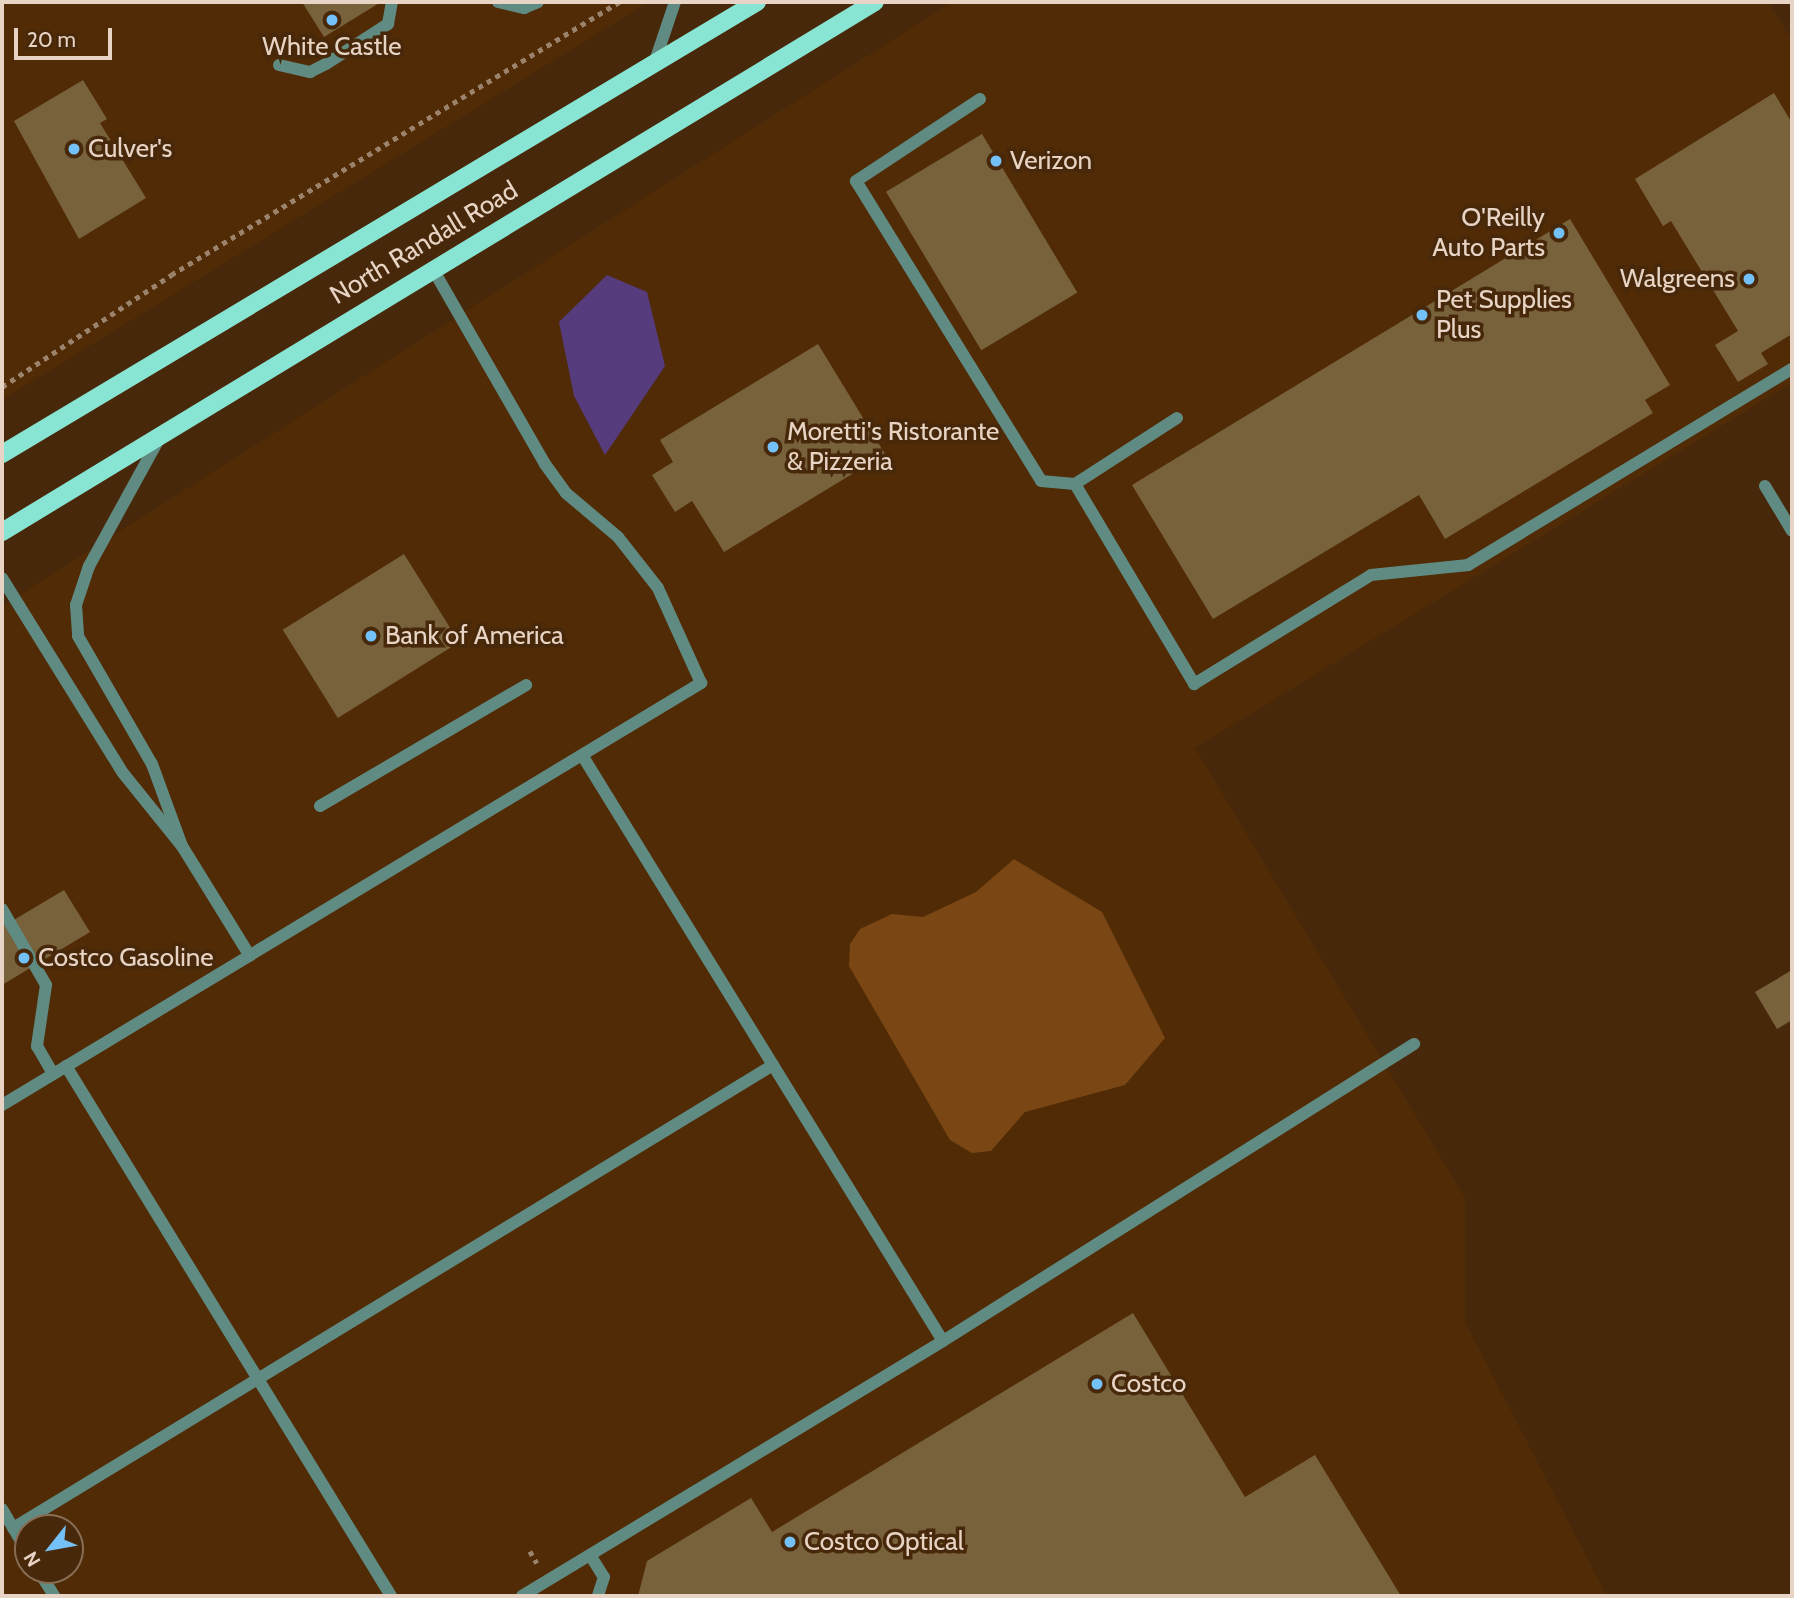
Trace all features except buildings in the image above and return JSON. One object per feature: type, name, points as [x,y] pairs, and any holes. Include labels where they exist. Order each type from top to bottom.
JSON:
[{"type":"main road","name":"North Randall Road","points":[[2,454],[757,2]]},
{"type":"main road","name":"North Randall Road","points":[[2,532],[164,430],[875,2]]},
{"type":"lane","points":[[279,65],[310,72],[326,64],[388,23],[392,2]]},
{"type":"lane","points":[[498,2],[524,8],[538,2]]},
{"type":"lane","points":[[654,65],[676,2]]},
{"type":"lane","points":[[980,99],[856,181],[1041,481],[1075,484],[1177,418]]},
{"type":"lane","points":[[2,1105],[701,683],[647,570],[566,494],[545,464],[433,269]]},
{"type":"lane","points":[[1075,484],[1194,684],[1371,575],[1468,565],[1792,369]]},
{"type":"lane","points":[[164,430],[89,566],[76,605],[78,636],[152,764],[182,846]]},
{"type":"lane","points":[[1765,485],[1792,531]]},
{"type":"lane","points":[[2,578],[123,773],[182,846],[250,956]]},
{"type":"lane","points":[[320,806],[526,685]]},
{"type":"lane","points":[[582,755],[943,1341]]},
{"type":"lane","points":[[2,909],[46,985],[37,1046],[54,1074]]},
{"type":"lane","points":[[522,1596],[943,1341],[1415,1044]]},
{"type":"lane","points":[[2,1509],[13,1528],[773,1065]]},
{"type":"lane","points":[[66,1066],[391,1596]]},
{"type":"lane","points":[[590,1555],[604,1577],[598,1596]]},
{"type":"path","points":[[2,387],[171,275],[620,2]]},
{"type":"path","points":[[530,1551],[538,1564]]},
{"type":"shaded area","points":[[2,2],[649,2],[2,400]]},
{"type":"shaded area","points":[[952,2],[1768,2],[1792,40],[1792,383],[1195,748],[1465,1198],[1465,1322],[1607,1596],[2,1596],[2,606]]},
{"type":"shaded area","points":[[607,275],[647,292],[665,366],[605,455],[574,396],[559,322]]},
{"type":"shaded area","points":[[1014,859],[1102,912],[1165,1038],[1125,1085],[1025,1112],[991,1151],[972,1153],[950,1140],[849,966],[850,944],[860,929],[892,914],[923,917],[976,892]]},
{"type":"place","name":"White Castle","points":[[332,20]]},
{"type":"place","name":"Culver's","points":[[74,149]]},
{"type":"place","name":"Verizon","points":[[996,161]]},
{"type":"place","name":"O'Reilly Auto Parts","points":[[1559,233]]},
{"type":"place","name":"Walgreens","points":[[1749,279]]},
{"type":"place","name":"Pet Supplies Plus","points":[[1422,315]]},
{"type":"place","name":"Moretti's Ristorante & Pizzeria","points":[[773,447]]},
{"type":"place","name":"Bank of America","points":[[371,636]]},
{"type":"place","name":"Costco Gasoline","points":[[24,958]]},
{"type":"place","name":"Costco","points":[[1097,1384]]},
{"type":"place","name":"Costco Optical","points":[[790,1542]]}]
